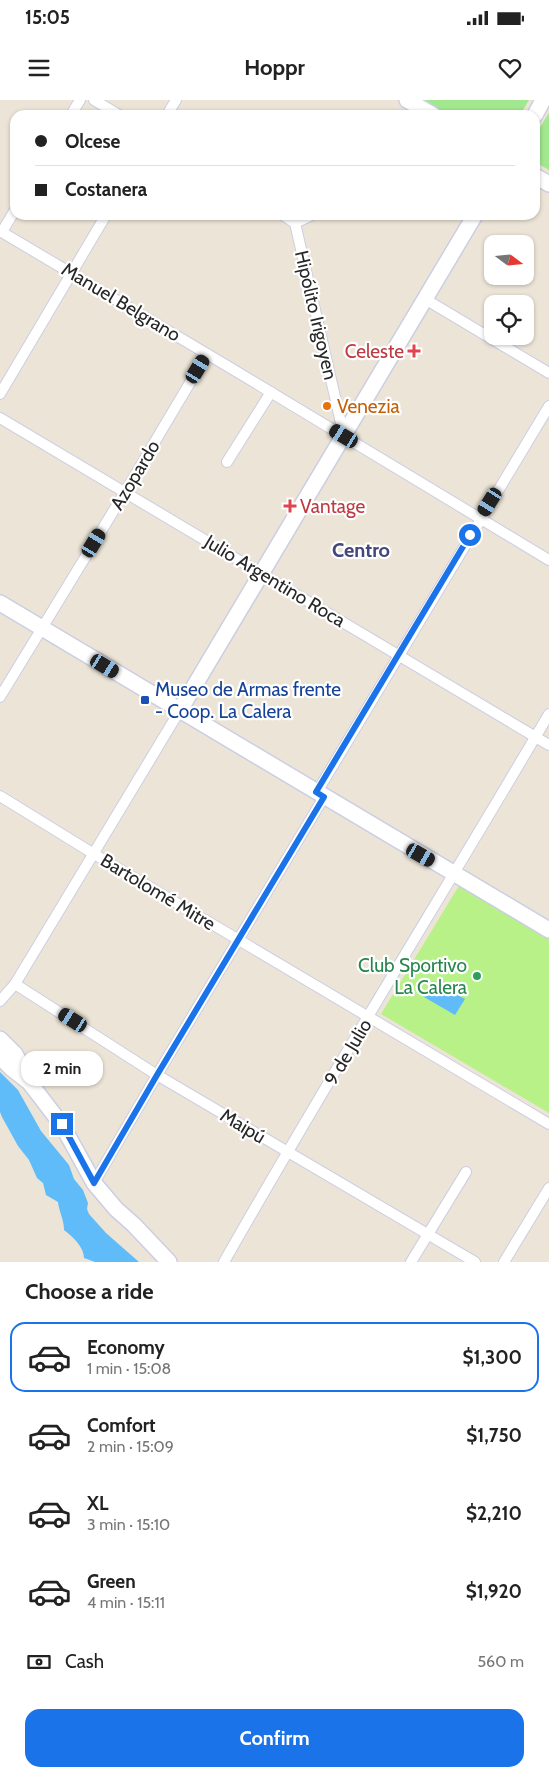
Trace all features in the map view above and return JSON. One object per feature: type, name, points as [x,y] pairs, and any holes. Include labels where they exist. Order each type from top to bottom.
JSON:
[{"type":"street","points":[[94,100],[111,110]]},
{"type":"street","points":[[407,100],[424,110]]},
{"type":"street","points":[[1,232],[10,218]]},
{"type":"street","points":[[0,394],[103,220]]},
{"type":"street","points":[[292,220],[296,222],[301,220]]},
{"type":"street","points":[[0,1001],[15,984],[94,854],[472,220]]},
{"type":"street","name":"Hipólito Irigoyen","points":[[296,222],[344,436]]},
{"type":"street","name":"Manuel Belgrano","points":[[1,232],[548,558]]},
{"type":"street","points":[[425,300],[549,373]]},
{"type":"street","name":"Azopardo","points":[[0,697],[207,354]]},
{"type":"street","points":[[227,462],[271,392]]},
{"type":"street","points":[[94,1183],[238,939],[399,655],[549,406]]},
{"type":"street","name":"Julio Argentino Roca","points":[[0,418],[549,745]]},
{"type":"street","points":[[0,603],[549,930]]},
{"type":"street","name":"9 de Julio","points":[[224,1262],[287,1151],[549,714]]},
{"type":"street","name":"Bartolomé Mitre","points":[[0,796],[368,1018],[549,1124]]},
{"type":"street","name":"Maipú","points":[[15,984],[157,1075],[475,1262]]},
{"type":"street","points":[[2,1042],[3,1057],[6,1064],[29,1082],[62,1124],[94,1183],[116,1209],[169,1262]]},
{"type":"street","points":[[411,1262],[466,1172]]},
{"type":"street","points":[[504,1262],[549,1188]]},
{"type":"green space","points":[[420,100],[529,100],[523,110],[437,110]]},
{"type":"green space","points":[[549,113],[549,170],[540,165],[540,127]]},
{"type":"green space","name":"Club Sportivo La Calera","points":[[460,884],[549,937],[549,1113],[381,1014]]},
{"type":"water","points":[[433,981],[465,999],[455,1015],[424,997]]},
{"type":"water","points":[[0,1072],[18,1090],[41,1131],[69,1165],[74,1179],[83,1190],[88,1203],[87,1209],[89,1214],[106,1233],[139,1262],[95,1262],[84,1258],[80,1246],[64,1230],[58,1202],[46,1195],[43,1183],[37,1178],[29,1160],[18,1146],[2,1117],[0,1112]]},
{"type":"place","name":"Celeste","points":[[414,351]]},
{"type":"place","name":"Venezia","points":[[327,406]]},
{"type":"place","name":"Vantage","points":[[290,506]]},
{"type":"place","name":"Museo de Armas frente - Coop. La Calera","points":[[145,700]]},
{"type":"place","name":"Club Sportivo La Calera","points":[[477,976]]},
{"type":"district","name":"Centro","points":[[361,550]]},
{"type":"route","points":[[62,1124],[94,1183],[324,797],[316,792],[470,535]]}]
